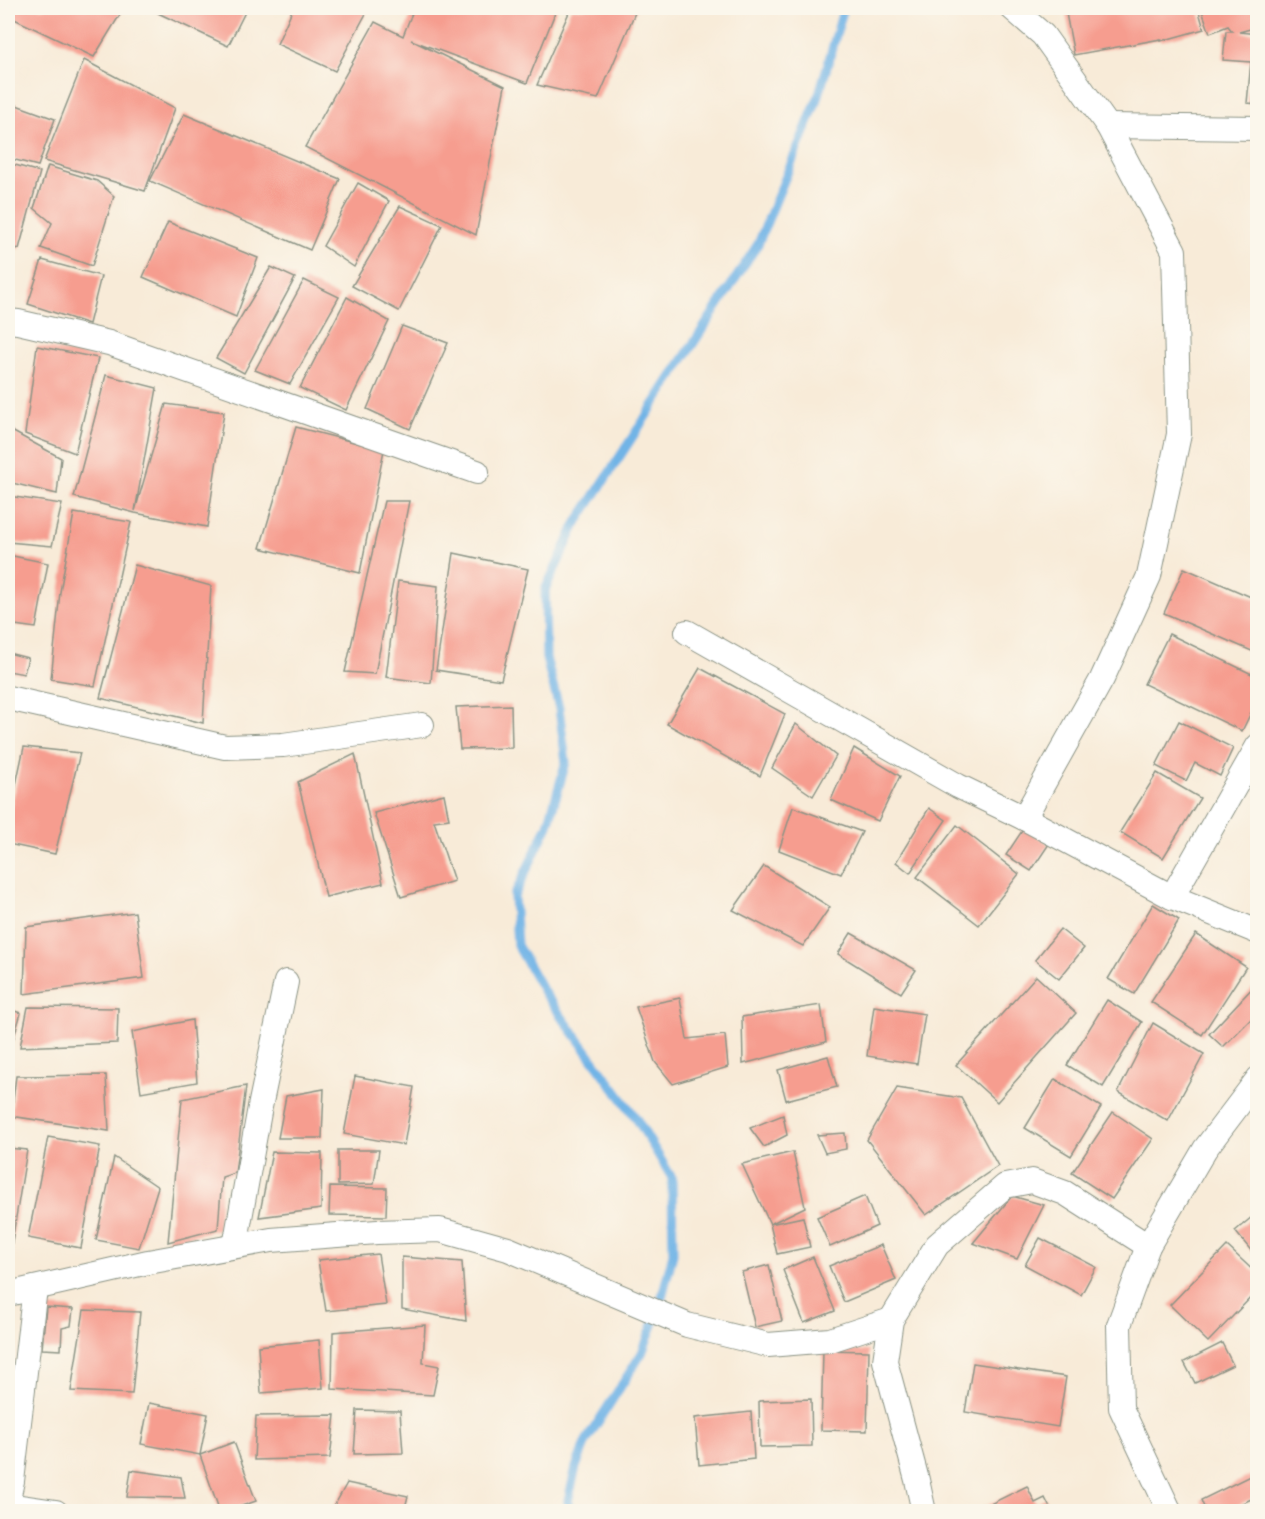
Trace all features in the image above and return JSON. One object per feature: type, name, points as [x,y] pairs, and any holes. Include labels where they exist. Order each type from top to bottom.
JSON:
[{"type":"street","points":[[1012,8],[1042,35],[1108,126],[1173,251],[1179,434],[1149,576],[1102,680],[1024,818]]},
{"type":"street","points":[[1108,126],[1257,128]]},
{"type":"street","points":[[8,321],[108,343],[477,472]]},
{"type":"street","points":[[687,632],[958,786],[1024,818],[1172,897],[1257,932]]},
{"type":"street","points":[[8,698],[225,747],[283,745],[422,725]]},
{"type":"street","points":[[1172,897],[1257,746]]},
{"type":"street","points":[[235,1246],[260,1107],[286,982]]},
{"type":"street","points":[[1170,1512],[1121,1408],[1119,1325],[1148,1246],[1205,1149],[1257,1080]]},
{"type":"street","points":[[924,1512],[885,1361],[891,1320],[937,1245],[1005,1186],[1032,1181],[1065,1193],[1148,1246]]},
{"type":"street","points":[[8,1294],[148,1262],[271,1240],[440,1230],[508,1249],[687,1325],[768,1345],[830,1340],[891,1320]]},
{"type":"street","points":[[8,1499],[35,1288]]},
{"type":"street","points":[[8,1505],[56,1512]]},
{"type":"building","points":[[8,8],[124,8],[94,57],[8,16]]},
{"type":"building","points":[[160,8],[247,8],[228,46],[158,13]]},
{"type":"building","points":[[293,8],[369,8],[335,71],[277,44]]},
{"type":"building","points":[[414,8],[557,8],[527,83],[411,40],[505,86],[476,235],[305,147],[375,22],[403,36]]},
{"type":"building","points":[[571,8],[637,8],[598,99],[537,85]]},
{"type":"building","points":[[1065,8],[1198,8],[1204,29],[1161,41],[1161,39],[1074,55]]},
{"type":"building","points":[[1201,8],[1258,8],[1258,27],[1239,32],[1258,34],[1258,104],[1247,103],[1251,62],[1223,60],[1226,31],[1232,31],[1228,26],[1210,33]]},
{"type":"building","points":[[84,60],[175,108],[145,191],[44,161]]},
{"type":"building","points":[[8,102],[55,119],[38,166],[8,158]]},
{"type":"building","points":[[184,114],[340,179],[310,250],[150,181]]},
{"type":"building","points":[[8,163],[40,172],[19,249],[8,246]]},
{"type":"building","points":[[48,166],[97,181],[114,196],[92,266],[41,248],[52,223],[34,208]]},
{"type":"building","points":[[358,183],[389,201],[354,267],[323,246]]},
{"type":"building","points":[[400,206],[442,225],[399,311],[352,286]]},
{"type":"building","points":[[168,222],[258,258],[236,317],[143,277]]},
{"type":"building","points":[[42,260],[101,276],[89,324],[28,304]]},
{"type":"building","points":[[271,267],[295,278],[244,373],[216,358]]},
{"type":"building","points":[[304,280],[339,297],[290,384],[255,370]]},
{"type":"building","points":[[347,297],[389,321],[346,410],[300,388]]},
{"type":"building","points":[[402,326],[448,343],[410,429],[367,409]]},
{"type":"building","points":[[37,346],[98,358],[75,453],[25,434]]},
{"type":"building","points":[[106,375],[157,388],[135,511],[166,404],[224,412],[207,527],[135,513],[74,497]]},
{"type":"building","points":[[296,427],[384,450],[360,573],[260,548]]},
{"type":"building","points":[[8,429],[61,458],[57,494],[8,482]]},
{"type":"building","points":[[8,496],[62,504],[52,546],[8,542]]},
{"type":"building","points":[[384,501],[409,501],[375,674],[345,672]]},
{"type":"building","points":[[74,513],[131,522],[95,686],[51,679],[60,592]]},
{"type":"building","points":[[454,553],[528,569],[501,680],[436,670]]},
{"type":"building","points":[[8,555],[48,563],[36,628],[8,624]]},
{"type":"building","points":[[135,565],[211,586],[203,723],[100,698]]},
{"type":"building","points":[[1184,568],[1258,600],[1258,643],[1254,652],[1164,613]]},
{"type":"building","points":[[398,581],[438,586],[431,683],[386,677]]},
{"type":"building","points":[[1169,634],[1258,677],[1258,698],[1242,731],[1144,684]]},
{"type":"building","points":[[8,653],[28,658],[24,674],[8,671]]},
{"type":"building","points":[[700,668],[785,714],[760,776],[667,724]]},
{"type":"building","points":[[511,705],[512,748],[460,749],[456,707]]},
{"type":"building","points":[[1179,721],[1233,748],[1220,776],[1195,763],[1186,781],[1156,766]]},
{"type":"building","points":[[796,724],[836,756],[813,796],[772,768]]},
{"type":"building","points":[[24,747],[80,753],[55,854],[8,844],[8,822]]},
{"type":"building","points":[[854,748],[900,776],[878,821],[831,800]]},
{"type":"building","points":[[355,754],[383,883],[326,897],[298,782]]},
{"type":"building","points":[[1157,773],[1200,798],[1163,858],[1120,832]]},
{"type":"building","points":[[444,794],[449,819],[434,821],[454,881],[401,897],[374,813]]},
{"type":"building","points":[[793,807],[862,832],[841,874],[779,850]]},
{"type":"building","points":[[929,808],[946,820],[910,873],[896,862]]},
{"type":"building","points":[[957,825],[1019,874],[979,925],[917,877]]},
{"type":"building","points":[[1024,828],[1049,844],[1031,871],[1006,855]]},
{"type":"building","points":[[764,866],[830,907],[803,946],[733,910]]},
{"type":"building","points":[[1153,904],[1179,920],[1134,994],[1108,979]]},
{"type":"building","points":[[135,912],[144,978],[24,994],[26,927]]},
{"type":"building","points":[[1060,929],[1084,948],[1059,979],[1035,960]]},
{"type":"building","points":[[851,933],[916,970],[901,993],[838,954]]},
{"type":"building","points":[[1196,934],[1246,967],[1202,1035],[1151,1002]]},
{"type":"building","points":[[1036,976],[1076,1013],[997,1102],[956,1065]]},
{"type":"building","points":[[1258,982],[1258,1012],[1223,1047],[1209,1034]]},
{"type":"building","points":[[680,998],[687,1039],[725,1035],[728,1067],[673,1084],[655,1062],[636,1007]]},
{"type":"building","points":[[1107,1000],[1142,1022],[1103,1087],[1067,1065]]},
{"type":"building","points":[[821,1005],[826,1042],[743,1064],[742,1017]]},
{"type":"building","points":[[874,1006],[925,1014],[917,1064],[867,1056]]},
{"type":"building","points":[[28,1007],[118,1008],[117,1043],[20,1047]]},
{"type":"building","points":[[8,1009],[21,1013],[9,1054],[8,1053]]},
{"type":"building","points":[[192,1020],[197,1082],[141,1092],[132,1032]]},
{"type":"building","points":[[1153,1023],[1204,1054],[1168,1121],[1118,1092]]},
{"type":"building","points":[[828,1056],[837,1087],[786,1100],[778,1070]]},
{"type":"building","points":[[106,1075],[109,1131],[11,1116],[16,1076]]},
{"type":"building","points":[[355,1076],[414,1087],[404,1145],[344,1134]]},
{"type":"building","points":[[1055,1079],[1101,1107],[1071,1156],[1025,1128]]},
{"type":"building","points":[[246,1086],[235,1173],[222,1177],[218,1229],[168,1242],[182,1099]]},
{"type":"building","points":[[897,1088],[961,1098],[998,1166],[926,1215],[867,1140]]},
{"type":"building","points":[[324,1089],[322,1138],[278,1138],[286,1096]]},
{"type":"building","points":[[1113,1112],[1153,1139],[1112,1199],[1072,1173]]},
{"type":"building","points":[[783,1115],[787,1135],[764,1147],[750,1128]]},
{"type":"building","points":[[845,1133],[846,1149],[825,1153],[817,1135]]},
{"type":"building","points":[[48,1137],[100,1146],[81,1248],[28,1238]]},
{"type":"building","points":[[8,1148],[27,1150],[9,1260],[8,1260]]},
{"type":"building","points":[[338,1150],[379,1150],[374,1184],[338,1185]]},
{"type":"building","points":[[272,1152],[322,1153],[321,1209],[259,1217]]},
{"type":"building","points":[[793,1152],[805,1207],[770,1224],[742,1164]]},
{"type":"building","points":[[114,1157],[158,1187],[139,1248],[96,1240]]},
{"type":"building","points":[[330,1187],[387,1188],[386,1216],[329,1215]]},
{"type":"building","points":[[865,1196],[877,1226],[830,1247],[817,1217]]},
{"type":"building","points":[[1012,1196],[1044,1205],[1017,1259],[973,1243]]},
{"type":"building","points":[[1258,1212],[1258,1259],[1235,1231]]},
{"type":"building","points":[[803,1217],[810,1247],[777,1254],[770,1224]]},
{"type":"building","points":[[1040,1238],[1096,1267],[1081,1295],[1025,1265]]},
{"type":"building","points":[[881,1245],[896,1280],[844,1302],[829,1266]]},
{"type":"building","points":[[1227,1246],[1258,1275],[1258,1290],[1208,1342],[1170,1305]]},
{"type":"building","points":[[378,1254],[386,1305],[326,1311],[318,1260]]},
{"type":"building","points":[[402,1257],[462,1262],[466,1321],[402,1309]]},
{"type":"building","points":[[813,1257],[835,1311],[804,1323],[783,1270]]},
{"type":"building","points":[[769,1265],[782,1321],[755,1327],[742,1272]]},
{"type":"building","points":[[46,1307],[73,1309],[71,1326],[62,1328],[61,1350],[42,1349]]},
{"type":"building","points":[[84,1310],[140,1312],[132,1394],[71,1391]]},
{"type":"building","points":[[425,1325],[423,1363],[439,1366],[433,1395],[332,1389],[333,1332]]},
{"type":"building","points":[[319,1340],[323,1388],[261,1393],[258,1346]]},
{"type":"building","points":[[1222,1343],[1233,1365],[1195,1383],[1184,1362]]},
{"type":"building","points":[[823,1350],[869,1351],[867,1431],[821,1430]]},
{"type":"building","points":[[973,1363],[1066,1377],[1058,1427],[965,1412]]},
{"type":"building","points":[[811,1399],[812,1446],[760,1447],[759,1401]]},
{"type":"building","points":[[149,1403],[208,1414],[200,1455],[141,1444]]},
{"type":"building","points":[[357,1410],[400,1411],[403,1453],[354,1454]]},
{"type":"building","points":[[751,1412],[754,1459],[699,1465],[695,1418]]},
{"type":"building","points":[[335,1415],[330,1458],[254,1460],[256,1416]]},
{"type":"building","points":[[234,1442],[256,1501],[220,1512],[200,1455]]},
{"type":"building","points":[[131,1470],[181,1477],[185,1498],[127,1497]]},
{"type":"building","points":[[1258,1472],[1258,1496],[1234,1507],[1236,1512],[1206,1512],[1201,1500]]},
{"type":"building","points":[[347,1483],[408,1496],[404,1512],[331,1512]]},
{"type":"building","points":[[1027,1486],[1035,1503],[1045,1498],[1052,1512],[974,1512]]},
{"type":"waterway","points":[[569,1512],[568,1501],[576,1467],[586,1441],[642,1353],[658,1312],[673,1254],[672,1178],[636,1118],[545,994],[517,945],[514,896],[548,825],[566,762],[559,708],[546,658],[545,590],[576,524],[758,244],[818,98],[842,14],[841,8]]}]
